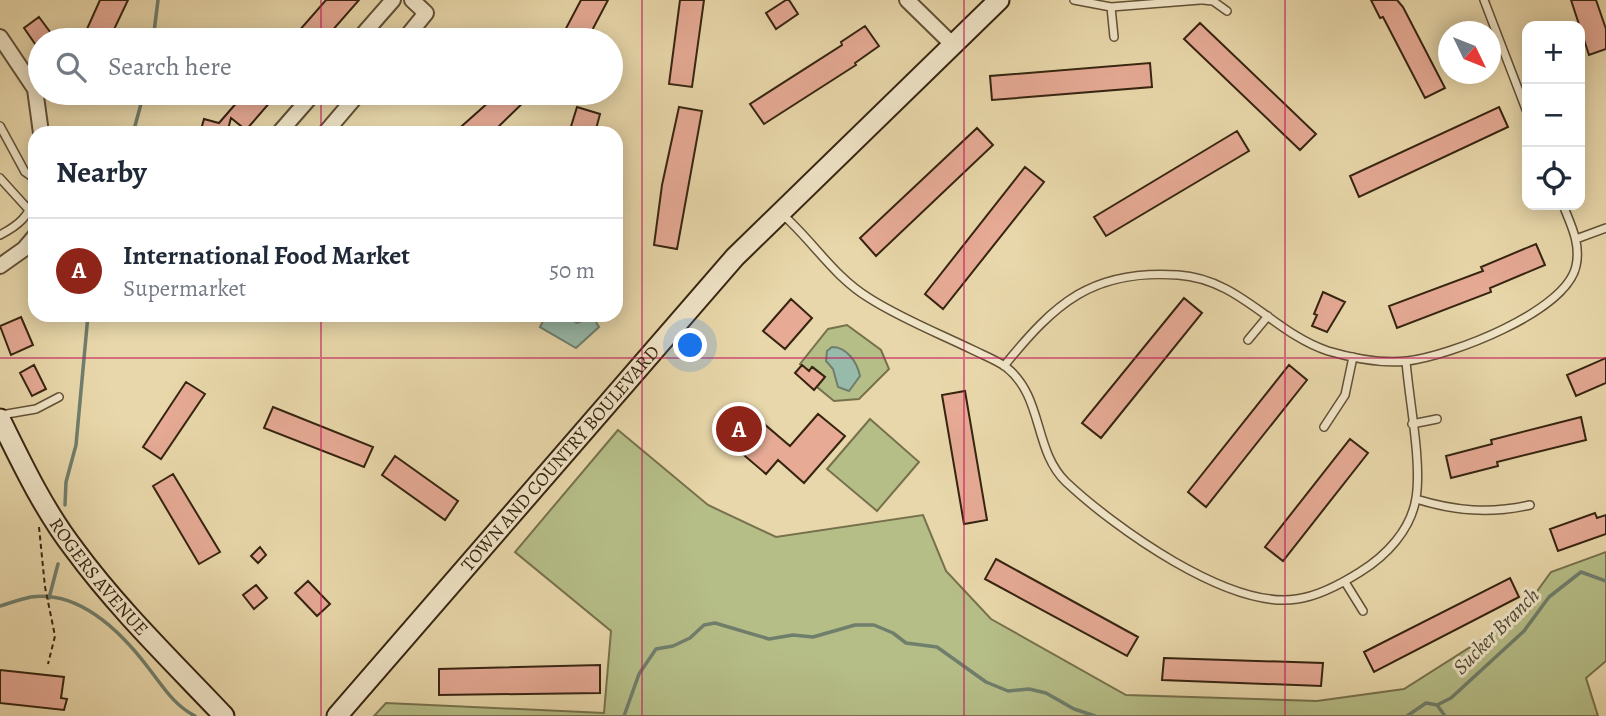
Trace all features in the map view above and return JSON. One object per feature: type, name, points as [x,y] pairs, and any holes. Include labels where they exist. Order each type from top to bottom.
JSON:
[{"type":"street","points":[[368,28],[393,0]]},
{"type":"street","points":[[412,0],[426,13],[414,28]]},
{"type":"street","points":[[907,0],[953,45]]},
{"type":"street","name":"TOWN AND COUNTRY BOULEVARD","points":[[337,716],[682,315],[778,211],[999,0]]},
{"type":"street","points":[[0,37],[28,79]]},
{"type":"street","points":[[37,105],[40,126]]},
{"type":"street","points":[[285,126],[304,105]]},
{"type":"street","points":[[331,126],[349,105]]},
{"type":"street","points":[[1,262],[28,244]]},
{"type":"street","name":"ROGERS AVENUE","points":[[0,417],[36,489],[74,550],[105,589],[224,716]]},
{"type":"lane","points":[[1074,0],[1111,7],[1201,0],[1213,1],[1227,11]]},
{"type":"lane","points":[[1484,0],[1522,100]]},
{"type":"lane","points":[[1111,7],[1114,37]]},
{"type":"lane","points":[[0,126],[28,174]]},
{"type":"lane","points":[[0,178],[28,209]]},
{"type":"lane","points":[[1004,366],[1042,321],[1070,297],[1121,279],[1178,275],[1204,279],[1228,288],[1303,339],[1353,357],[1406,361],[1460,347],[1555,300],[1576,268],[1576,239],[1565,210]]},
{"type":"lane","points":[[0,235],[17,227],[28,211]]},
{"type":"lane","points":[[778,211],[804,234],[829,267],[853,288],[890,311],[1004,366],[1020,381],[1030,396],[1053,466],[1064,480],[1151,546],[1188,569],[1252,597],[1297,599],[1345,582],[1389,551],[1401,534],[1416,499],[1406,361]]},
{"type":"lane","points":[[1576,239],[1606,228]]},
{"type":"lane","points":[[1248,340],[1268,316]]},
{"type":"lane","points":[[1324,427],[1345,395],[1353,357]]},
{"type":"lane","points":[[0,417],[36,409],[59,397]]},
{"type":"lane","points":[[1412,424],[1437,419]]},
{"type":"lane","points":[[1416,499],[1443,508],[1467,511],[1492,512],[1530,505]]},
{"type":"lane","points":[[1345,582],[1363,611]]},
{"type":"path","points":[[39,526],[45,587],[55,636],[48,664]]},
{"type":"green space","points":[[847,325],[881,350],[889,369],[859,399],[834,401],[817,387],[825,377],[813,367],[809,371],[800,364],[828,329]]},
{"type":"green space","points":[[870,419],[919,462],[877,511],[827,469]]},
{"type":"green space","points":[[618,430],[708,505],[776,537],[923,515],[946,571],[991,619],[1126,695],[1317,701],[1404,689],[1519,616],[1551,572],[1606,552],[1606,661],[1586,678],[1598,716],[374,716],[386,703],[604,713],[611,631],[515,552]]},
{"type":"shaded area","points":[[542,322],[596,322],[599,327],[576,348],[540,327]]},
{"type":"shaded area","points":[[832,347],[847,352],[859,371],[860,376],[849,391],[838,387],[833,369],[826,361],[827,351]]},
{"type":"building","points":[[100,0],[128,0],[115,28],[87,28]]},
{"type":"building","points":[[326,0],[359,0],[334,28],[302,28]]},
{"type":"building","points":[[581,0],[608,0],[593,28],[566,28]]},
{"type":"building","points":[[680,0],[704,0],[692,87],[669,84]]},
{"type":"building","points":[[789,0],[798,14],[776,29],[766,13]]},
{"type":"building","points":[[1371,0],[1397,0],[1438,74],[1438,84],[1443,84],[1445,88],[1425,98],[1383,17],[1380,18]]},
{"type":"building","points":[[1571,0],[1596,0],[1606,29],[1606,49],[1589,55],[1585,43],[1585,21],[1578,21]]},
{"type":"building","points":[[39,17],[47,28],[28,28],[28,34],[24,28]]},
{"type":"building","points":[[1200,23],[1316,134],[1300,150],[1184,39]]},
{"type":"building","points":[[865,26],[879,46],[855,63],[856,65],[764,124],[750,104],[842,45],[841,42]]},
{"type":"building","points":[[1150,63],[1152,87],[992,100],[990,76]]},
{"type":"building","points":[[235,105],[268,105],[249,126],[241,126],[231,118],[229,126],[202,126],[204,119],[219,123]]},
{"type":"building","points":[[486,105],[521,105],[499,126],[462,126]]},
{"type":"building","points":[[577,107],[600,114],[597,126],[571,126]]},
{"type":"building","points":[[679,107],[702,111],[677,249],[654,245],[662,185]]},
{"type":"building","points":[[1499,107],[1508,127],[1359,197],[1350,176]]},
{"type":"building","points":[[977,128],[993,145],[876,256],[860,238]]},
{"type":"building","points":[[1237,131],[1249,151],[1106,236],[1094,217]]},
{"type":"building","points":[[1025,167],[1044,182],[943,309],[925,294]]},
{"type":"building","points":[[1536,244],[1545,265],[1490,288],[1491,292],[1397,328],[1389,306],[1483,271],[1481,267]]},
{"type":"building","points":[[1323,292],[1345,302],[1327,332],[1312,326]]},
{"type":"building","points":[[1184,298],[1202,313],[1101,438],[1082,423]]},
{"type":"building","points":[[791,299],[812,318],[785,349],[763,331]]},
{"type":"building","points":[[21,317],[33,345],[11,355],[0,326]]},
{"type":"building","points":[[1606,358],[1606,383],[1576,396],[1567,375]]},
{"type":"building","points":[[34,365],[46,389],[32,396],[20,373]]},
{"type":"building","points":[[802,365],[809,371],[812,367],[825,377],[814,390],[795,373]]},
{"type":"building","points":[[1289,365],[1307,380],[1206,507],[1188,492]]},
{"type":"building","points":[[186,382],[205,394],[161,459],[143,447]]},
{"type":"building","points":[[965,391],[987,520],[964,524],[942,395]]},
{"type":"building","points":[[273,407],[373,447],[364,467],[264,428]]},
{"type":"building","points":[[749,411],[790,446],[818,414],[845,436],[804,483],[778,460],[766,474],[725,439]]},
{"type":"building","points":[[1581,417],[1586,440],[1497,462],[1498,466],[1451,478],[1446,456],[1492,444],[1491,440]]},
{"type":"building","points":[[1350,439],[1368,453],[1283,561],[1265,547]]},
{"type":"building","points":[[395,456],[458,501],[445,520],[382,475]]},
{"type":"building","points":[[173,474],[220,552],[199,564],[153,486]]},
{"type":"building","points":[[1595,513],[1597,518],[1606,515],[1606,534],[1558,551],[1550,529]]},
{"type":"building","points":[[260,547],[266,555],[258,563],[251,556]]},
{"type":"building","points":[[996,559],[1138,637],[1127,656],[985,579]]},
{"type":"building","points":[[1510,578],[1519,597],[1374,672],[1364,652]]},
{"type":"building","points":[[308,581],[330,604],[317,616],[295,593]]},
{"type":"building","points":[[256,585],[267,598],[254,609],[243,595]]},
{"type":"building","points":[[1164,658],[1323,663],[1321,686],[1162,680]]},
{"type":"building","points":[[600,665],[600,693],[439,695],[439,669]]},
{"type":"building","points":[[0,670],[64,677],[61,698],[67,699],[64,710],[0,703]]},
{"type":"waterway","points":[[154,28],[158,0]]},
{"type":"waterway","points":[[135,126],[141,105]]},
{"type":"waterway","points":[[65,505],[66,482],[76,445],[87,322]]},
{"type":"waterway","points":[[49,598],[58,564]]},
{"type":"waterway","name":"Sucker Branch","points":[[1407,716],[1426,703],[1437,705],[1451,698],[1524,631],[1549,597],[1581,572],[1606,581]]},
{"type":"waterway","name":"Sucker Branch","points":[[0,606],[31,597],[49,597],[67,600],[84,608],[114,629],[175,701],[195,716]]},
{"type":"waterway","name":"Sucker Branch","points":[[624,716],[639,674],[656,649],[673,646],[690,638],[704,625],[715,623],[769,639],[793,635],[813,637],[855,625],[874,625],[893,633],[906,643],[937,647],[986,682],[1008,691],[1029,689],[1046,693],[1074,709],[1095,716]]},
{"type":"waterway","points":[[1437,705],[1445,716]]},
{"type":"place","name":"International Food Market","points":[[739,429]]}]
